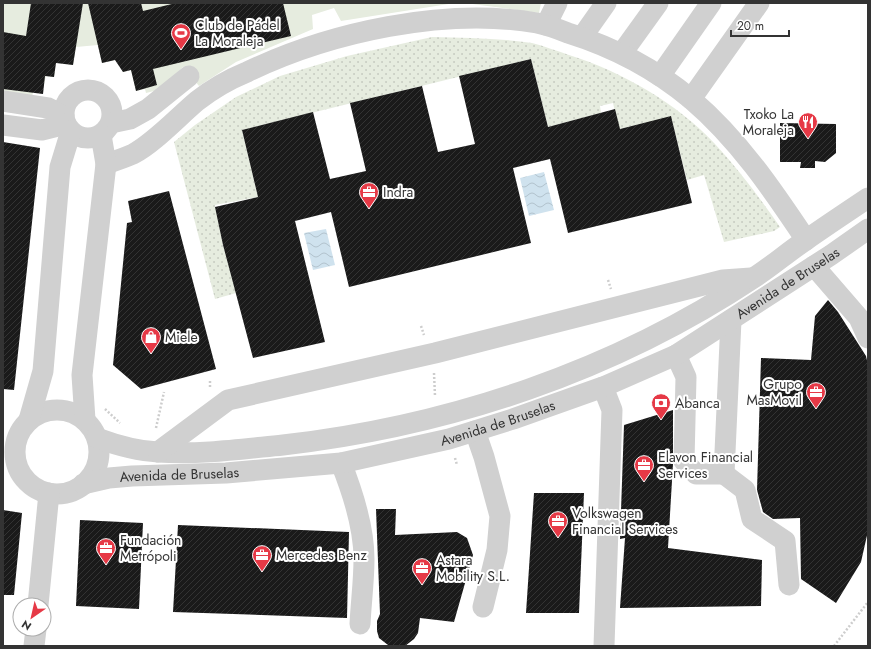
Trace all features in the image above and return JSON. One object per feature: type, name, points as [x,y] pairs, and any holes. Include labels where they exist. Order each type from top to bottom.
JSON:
[{"type":"street","points":[[542,24],[557,3]]},
{"type":"street","points":[[582,37],[606,3]]},
{"type":"street","points":[[622,53],[658,3]]},
{"type":"street","points":[[660,76],[711,3]]},
{"type":"street","points":[[691,99],[759,3]]},
{"type":"street","points":[[106,164],[134,153],[206,95],[246,72],[301,49],[388,26],[444,19],[489,19],[542,24],[582,37],[622,53],[660,76],[691,99],[744,151],[806,240]]},
{"type":"street","points":[[3,101],[48,108],[85,138],[130,119],[148,109],[189,76]]},
{"type":"street","points":[[28,482],[20,472],[15,459],[15,445],[17,429],[43,371],[60,167],[67,124],[68,101],[80,92],[96,91],[108,101],[113,116],[106,129],[106,164],[82,375],[85,420]]},
{"type":"street","points":[[3,125],[42,130],[67,124]]},
{"type":"street","name":"Avenida de Bruselas","points":[[97,438],[114,444],[158,452],[224,451],[337,438],[442,416],[485,404],[536,388],[591,366],[661,332],[755,277],[868,198]]},
{"type":"street","name":"Avenida de Bruselas","points":[[84,484],[109,478],[132,476],[226,473],[341,463],[449,439],[475,431],[603,387],[676,356],[868,229]]},
{"type":"street","points":[[814,266],[859,318],[868,338]]},
{"type":"street","points":[[158,452],[228,400],[435,353],[723,280],[755,277]]},
{"type":"street","points":[[724,474],[731,320]]},
{"type":"street","points":[[676,356],[686,377],[684,461],[696,474],[724,474],[745,490],[752,519],[785,541],[789,585]]},
{"type":"street","points":[[603,387],[612,410],[604,646]]},
{"type":"street","points":[[3,472],[28,482],[38,489],[49,493],[67,492],[84,484],[94,471],[99,455],[97,438],[85,420],[72,412],[57,409],[42,412],[17,429]]},
{"type":"street","points":[[475,431],[484,457],[500,516],[497,550],[483,608]]},
{"type":"street","points":[[341,463],[351,487],[361,528],[364,558],[360,624]]},
{"type":"street","points":[[39,597],[49,493]]},
{"type":"path","points":[[210,381],[210,393]]},
{"type":"path","points":[[162,430],[155,432],[164,392]]},
{"type":"path","points":[[104,407],[112,417],[124,426]]},
{"type":"path","points":[[834,646],[868,602]]},
{"type":"shaded area","name":"Club de Pádel La Moraleja","points":[[3,3],[455,3],[341,21],[334,8],[312,15],[313,29],[236,62],[199,86],[183,67],[158,90],[146,93],[145,89],[136,91],[131,70],[123,72],[118,54],[114,55],[115,60],[102,63],[98,45],[76,47],[73,65],[60,63],[61,59],[56,59],[54,77],[46,76],[42,93],[33,92],[32,97],[3,92]]},
{"type":"shaded area","points":[[465,3],[541,3],[539,13]]},
{"type":"shaded area","points":[[432,37],[495,39],[532,43],[609,70],[648,90],[684,115],[715,144],[741,174],[780,227],[774,231],[724,242],[704,175],[687,180],[671,117],[619,129],[613,103],[600,106],[601,113],[548,127],[531,59],[242,130],[258,197],[215,205],[223,245],[236,293],[215,299],[174,142],[195,125],[236,97],[280,76],[347,56]]},
{"type":"water","points":[[544,172],[554,210],[529,216],[520,178]]},
{"type":"water","points":[[326,229],[335,265],[313,270],[304,233]]},
{"type":"building","points":[[31,3],[83,3],[73,65],[56,63],[54,77],[45,76],[43,94],[3,89],[3,32],[26,36]]},
{"type":"building","points":[[88,3],[141,3],[143,11],[176,3],[283,3],[291,36],[153,69],[157,85],[136,91],[131,70],[123,72],[115,60],[102,63]]},
{"type":"building","name":"Indra","points":[[531,59],[548,127],[615,109],[620,129],[671,116],[692,203],[568,233],[550,159],[513,168],[531,243],[349,287],[331,212],[295,221],[325,342],[253,358],[223,245],[215,207],[258,197],[242,130],[313,112],[330,179],[366,171],[350,103],[422,86],[438,152],[475,144],[459,76]]},
{"type":"building","name":"Txoko La Moraleja","points":[[780,123],[836,124],[836,153],[825,162],[815,161],[815,168],[800,168],[801,162],[780,162]]},
{"type":"building","points":[[3,142],[40,148],[14,390],[3,389]]},
{"type":"building","points":[[169,191],[216,369],[141,389],[113,365],[127,223],[132,222],[128,201]]},
{"type":"building","points":[[828,300],[838,312],[866,356],[868,365],[868,531],[861,562],[836,603],[801,579],[800,518],[773,519],[763,512],[757,490],[761,358],[811,360],[815,316]]},
{"type":"building","name":"Elavon Financial Services","points":[[673,410],[673,464],[668,548],[762,560],[761,606],[620,608],[625,538],[620,539],[624,425]]},
{"type":"building","points":[[534,493],[584,493],[579,613],[526,613]]},
{"type":"building","name":"Astara Mobility S.L.","points":[[376,509],[396,509],[395,535],[457,532],[467,538],[473,555],[454,622],[420,618],[418,633],[414,639],[405,646],[388,645],[379,638],[377,631],[377,621],[380,614]]},
{"type":"building","points":[[3,510],[22,513],[14,595],[3,595]]},
{"type":"building","points":[[80,520],[143,523],[139,609],[76,606]]},
{"type":"building","name":"Mercedes Benz","points":[[178,525],[349,532],[347,618],[173,612]]},
{"type":"place","name":"Club de Pádel La Moraleja","points":[[181,50]]},
{"type":"place","name":"Txoko La Moraleja","points":[[808,139]]},
{"type":"place","name":"Indra","points":[[369,209]]},
{"type":"place","name":"Miele","points":[[151,354]]},
{"type":"place","name":"Grupo MasMovil","points":[[816,409]]},
{"type":"place","name":"Abanca","points":[[661,420]]},
{"type":"place","name":"Elavon Financial Services","points":[[644,482]]},
{"type":"place","name":"Volkswagen Financial Services","points":[[558,538]]},
{"type":"place","name":"Fundación Metrópoli","points":[[106,565]]},
{"type":"place","name":"Mercedes Benz","points":[[262,572]]},
{"type":"place","name":"Astara Mobility S.L.","points":[[422,585]]}]
